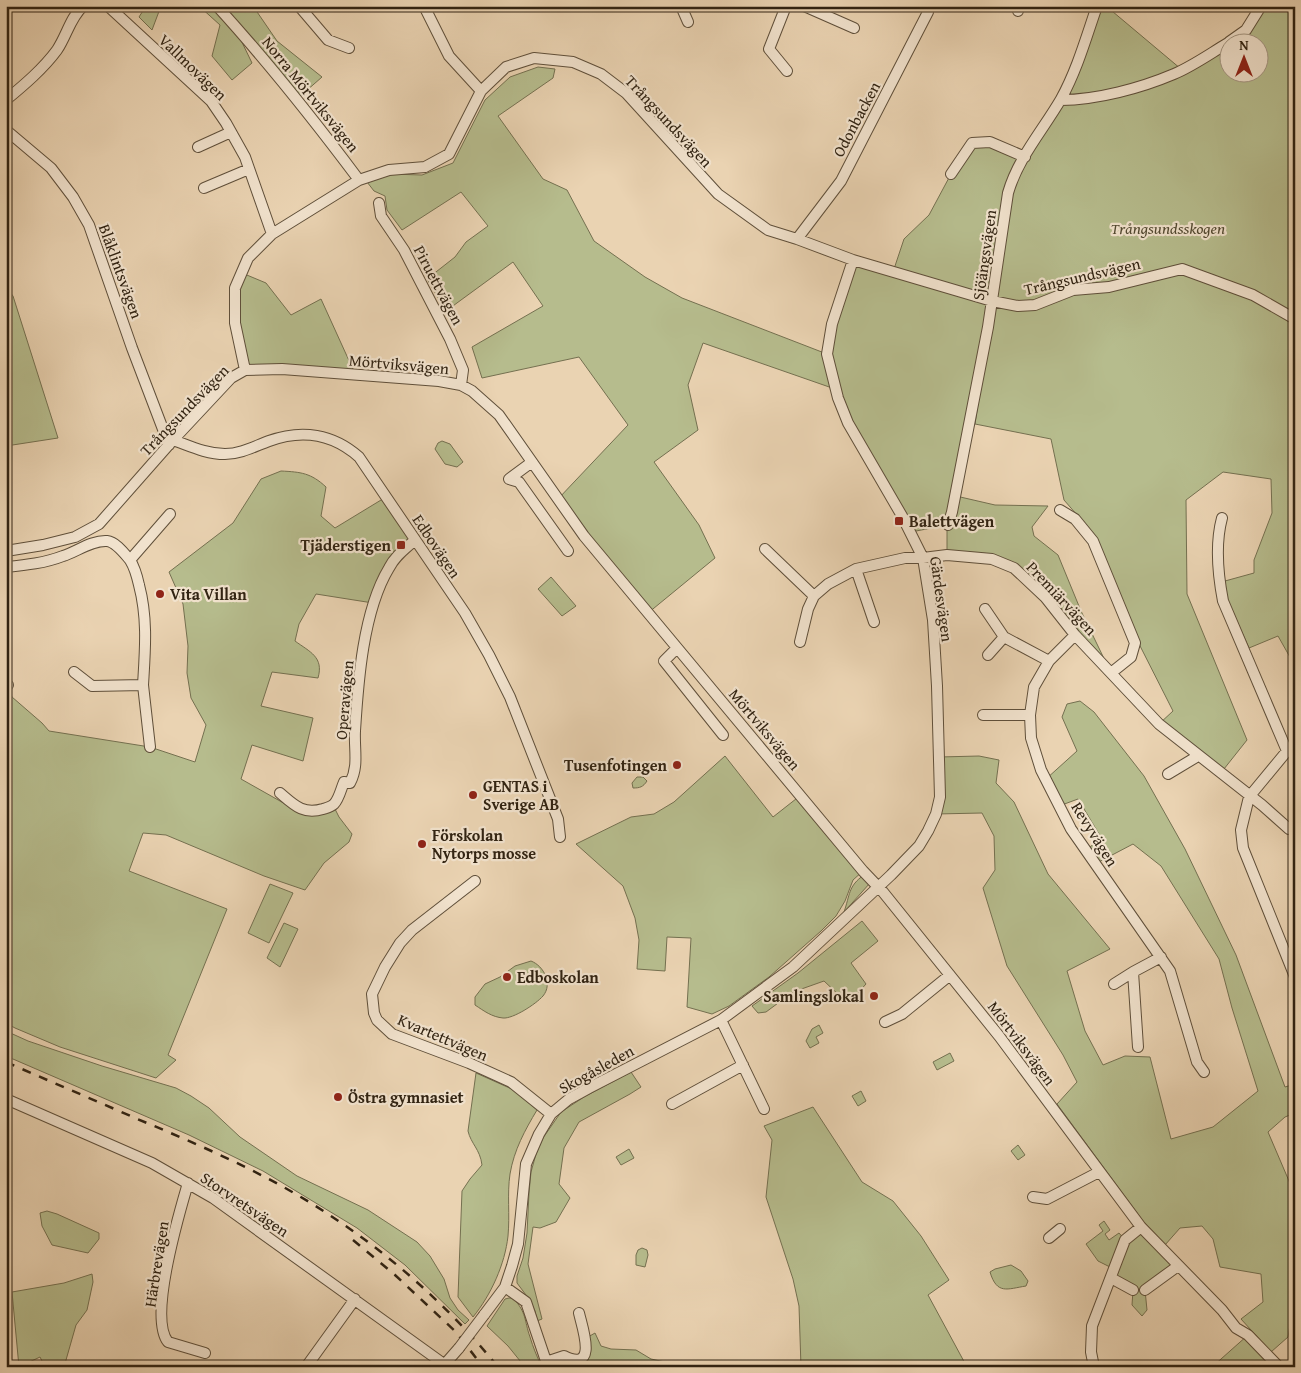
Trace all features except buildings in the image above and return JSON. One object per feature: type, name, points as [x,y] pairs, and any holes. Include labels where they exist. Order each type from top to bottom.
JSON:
[{"type":"street","points":[[6,100],[40,70],[57,50],[75,14],[83,6]]},
{"type":"street","name":"Vallmovägen","points":[[108,6],[211,101],[231,132],[249,169],[272,234]]},
{"type":"street","name":"Norra Mörtviksvägen","points":[[217,6],[255,48],[359,180]]},
{"type":"street","points":[[299,6],[328,40],[349,48]]},
{"type":"street","points":[[437,6],[426,9],[450,56],[480,91]]},
{"type":"street","points":[[681,6],[680,8],[688,22]]},
{"type":"street","points":[[786,6],[769,49],[787,71]]},
{"type":"street","points":[[804,6],[854,28]]},
{"type":"street","name":"Odonbacken","points":[[797,239],[841,181],[928,12],[928,6]]},
{"type":"street","name":"Sjöängsvägen","points":[[948,525],[992,302],[1008,193],[1012,178],[1061,100],[1076,69],[1097,6]]},
{"type":"street","points":[[1243,32],[1261,6]]},
{"type":"street","points":[[1061,100],[1077,100],[1101,96],[1148,83],[1176,73],[1218,49]]},
{"type":"street","name":"Trångsundsvägen","points":[[6,551],[75,537],[99,524],[231,378],[245,370],[235,323],[235,288],[248,258],[272,234],[359,180],[389,170],[425,167],[449,154],[480,91],[506,67],[534,58],[572,62],[601,74],[626,93],[718,194],[768,230],[853,260],[992,302],[1018,306],[1035,306],[1073,290],[1109,287],[1182,269],[1253,295],[1295,319]]},
{"type":"street","name":"Blåklintsvägen","points":[[6,130],[50,168],[73,197],[89,225],[132,348],[171,443]]},
{"type":"street","points":[[198,147],[231,132]]},
{"type":"street","points":[[951,174],[972,143],[990,142],[1025,157]]},
{"type":"street","points":[[204,188],[249,169]]},
{"type":"street","name":"Piruettvägen","points":[[379,203],[381,216],[404,250],[450,339],[463,370],[461,385]]},
{"type":"street","name":"Gärdesvägen","points":[[853,260],[832,324],[827,354],[838,398],[848,423],[902,516],[923,558],[933,620],[937,686],[940,797],[936,814],[919,846],[878,886]]},
{"type":"street","name":"Mörtviksvägen","points":[[245,370],[282,369],[461,385],[472,390],[499,416],[584,536],[863,871],[878,886],[950,975],[999,1036],[1141,1227],[1222,1310],[1236,1328],[1248,1335],[1279,1367]]},
{"type":"street","name":"Edbovägen","points":[[171,443],[209,453],[226,454],[240,452],[277,438],[294,435],[317,435],[338,441],[359,457],[465,613],[489,655],[510,697],[558,820],[560,837]]},
{"type":"street","points":[[532,462],[509,479],[519,482],[568,551]]},
{"type":"street","points":[[1060,510],[1075,519],[1093,541],[1134,643],[1131,657],[1111,673]]},
{"type":"street","points":[[130,560],[170,514]]},
{"type":"street","points":[[1222,518],[1218,532],[1220,584],[1223,601],[1291,750],[1249,796],[1241,830],[1243,848],[1295,977]]},
{"type":"street","name":"Operavägen","points":[[280,793],[306,812],[330,807],[335,803],[344,782],[350,784],[355,774],[355,732],[363,651],[373,603],[389,567],[398,555],[415,540]]},
{"type":"street","points":[[6,567],[33,565],[62,557],[98,542],[108,541],[120,549],[130,560],[134,566],[144,601],[147,637],[143,685],[150,747]]},
{"type":"street","points":[[766,549],[814,596]]},
{"type":"street","name":"Premiärvägen","points":[[923,558],[947,555],[972,556],[992,559],[1014,568],[1045,597],[1075,635],[1159,724],[1262,805],[1289,829]]},
{"type":"street","points":[[800,642],[808,609],[814,596],[828,584],[856,569],[905,558],[923,558]]},
{"type":"street","points":[[856,569],[874,622]]},
{"type":"street","points":[[986,609],[1004,637],[1049,661]]},
{"type":"street","name":"Revyvägen","points":[[1075,635],[1049,661],[1034,687],[1030,715],[1031,738],[1042,770],[1071,829],[1170,971],[1197,1062],[1204,1072]]},
{"type":"street","points":[[988,655],[1004,637]]},
{"type":"street","points":[[677,648],[664,661],[723,735]]},
{"type":"street","points":[[74,672],[92,686],[143,685]]},
{"type":"street","points":[[983,715],[1030,715]]},
{"type":"street","points":[[1168,774],[1198,756]]},
{"type":"street","name":"Kvartettvägen","points":[[475,881],[412,930],[400,943],[385,967],[372,994],[374,1013],[377,1020],[392,1034],[469,1063],[511,1082],[551,1114]]},
{"type":"street","name":"Skogåsleden","points":[[447,1366],[505,1287],[518,1244],[526,1164],[539,1134],[551,1114],[569,1099],[627,1067],[721,1020],[794,967],[878,886]]},
{"type":"street","points":[[1114,984],[1160,957]]},
{"type":"street","points":[[1133,972],[1138,1047]]},
{"type":"street","points":[[885,1022],[902,1014],[950,975]]},
{"type":"street","points":[[721,1020],[764,1110]]},
{"type":"street","points":[[672,1104],[742,1065]]},
{"type":"street","name":"Storvretsvägen","points":[[6,1099],[152,1163],[213,1198],[447,1366]]},
{"type":"street","points":[[1033,1198],[1047,1199],[1099,1172]]},
{"type":"street","name":"Härbrevägen","points":[[188,1183],[171,1246],[163,1292],[162,1322],[165,1338],[168,1342],[205,1353]]},
{"type":"street","points":[[1094,1367],[1091,1352],[1092,1326],[1125,1240],[1141,1227]]},
{"type":"street","points":[[1049,1238],[1060,1229]]},
{"type":"street","points":[[1145,1290],[1178,1266]]},
{"type":"street","points":[[1111,1278],[1133,1290]]},
{"type":"street","points":[[505,1287],[526,1302],[547,1364],[564,1356],[570,1361],[582,1360],[586,1353],[586,1344],[578,1313]]},
{"type":"street","points":[[306,1367],[355,1299]]},
{"type":"green space","points":[[146,6],[161,6],[152,30],[139,17]]},
{"type":"green space","points":[[199,6],[212,6],[238,34],[252,63],[232,80],[212,56],[220,25]]},
{"type":"green space","points":[[217,6],[253,6],[277,41],[322,77],[297,99]]},
{"type":"green space","name":"Trångsundsskogen","points":[[1097,6],[1106,6],[1181,69],[1218,49],[1218,82],[1268,82],[1268,32],[1238,32],[1261,6],[1295,6],[1295,666],[1278,636],[1249,648],[1227,599],[1225,581],[1254,573],[1254,560],[1272,513],[1271,479],[1223,472],[1186,500],[1187,594],[1247,740],[1220,774],[1159,724],[1173,711],[1135,636],[1091,531],[1064,500],[1051,439],[975,424],[991,314],[956,496],[995,505],[1048,506],[1032,527],[1034,536],[1058,555],[1081,611],[1111,673],[1014,568],[947,555],[947,525],[911,532],[835,389],[703,343],[688,385],[698,430],[654,462],[699,525],[715,558],[648,613],[558,499],[628,425],[579,357],[482,378],[472,347],[543,306],[513,262],[446,311],[427,279],[455,257],[466,242],[488,226],[461,192],[402,230],[387,210],[385,196],[374,191],[367,182],[390,174],[422,175],[453,163],[485,100],[510,77],[538,67],[555,69],[553,78],[498,116],[543,179],[567,190],[594,241],[645,277],[682,298],[827,354],[853,260],[893,272],[904,239],[929,215],[951,174],[972,143],[990,142],[1025,157],[1061,100]]},
{"type":"green space","points":[[242,273],[266,283],[291,315],[321,299],[356,376],[245,370],[235,323]]},
{"type":"green space","points":[[6,287],[13,296],[58,438],[6,446]]},
{"type":"green space","points":[[442,441],[450,444],[463,462],[457,467],[445,464],[435,449],[438,443]]},
{"type":"green space","points":[[281,471],[305,474],[326,487],[321,516],[335,528],[386,497],[415,540],[398,555],[373,603],[316,594],[299,624],[295,641],[317,660],[319,665],[318,678],[272,672],[261,706],[313,718],[303,761],[252,745],[241,779],[303,814],[334,807],[352,834],[349,842],[324,863],[305,890],[264,876],[166,835],[143,833],[129,871],[227,909],[168,1055],[176,1060],[156,1078],[60,1047],[6,1023],[6,685],[8,685],[12,697],[49,731],[150,747],[195,762],[206,725],[191,698],[187,673],[188,646],[183,604],[169,572],[233,523],[261,479]]},
{"type":"green space","points":[[551,577],[576,606],[562,616],[538,589]]},
{"type":"green space","points":[[1080,701],[1094,712],[1144,776],[1185,849],[1236,955],[1285,1087],[1295,1084],[1295,1113],[1285,1117],[1268,1132],[1295,1195],[1295,1313],[1292,1313],[1288,1337],[1271,1352],[1241,1319],[1263,1302],[1261,1274],[1220,1267],[1213,1239],[1202,1226],[1180,1228],[1165,1245],[1143,1221],[1057,1104],[1077,1082],[1063,1055],[1007,966],[983,888],[995,870],[994,836],[982,813],[936,814],[939,757],[979,756],[999,760],[996,783],[1014,802],[1048,874],[1110,949],[1067,971],[1085,1031],[1103,1065],[1125,1056],[1150,1057],[1171,1139],[1213,1127],[1258,1091],[1219,959],[1161,866],[1133,844],[1095,864],[1085,850],[1102,839],[1078,799],[1059,806],[1046,779],[1077,751],[1062,717],[1067,704]]},
{"type":"green space","points":[[725,756],[773,817],[801,795],[863,871],[853,880],[845,901],[836,916],[821,931],[769,977],[729,1006],[712,1014],[687,1007],[691,938],[667,937],[665,971],[637,969],[639,940],[635,918],[623,886],[576,844],[631,817],[654,814],[674,802]]},
{"type":"green space","points":[[637,777],[643,777],[647,781],[641,787],[633,788],[632,783]]},
{"type":"green space","points":[[864,875],[870,883],[844,912],[852,887]]},
{"type":"green space","points":[[270,884],[293,893],[269,943],[248,933]]},
{"type":"green space","points":[[862,921],[878,941],[851,963],[866,984],[856,995],[841,997],[824,981],[793,992],[766,1012],[758,1013],[752,1006],[798,973]]},
{"type":"green space","points":[[284,923],[298,929],[280,967],[267,958]]},
{"type":"green space","points":[[531,961],[540,967],[547,981],[546,991],[535,1003],[518,1014],[507,1018],[492,1015],[475,1005],[475,997],[485,984],[500,977],[515,966]]},
{"type":"green space","points":[[819,1025],[823,1033],[816,1037],[819,1043],[810,1048],[806,1041],[812,1029]]},
{"type":"green space","points":[[6,1031],[28,1041],[102,1066],[176,1088],[191,1096],[209,1108],[240,1137],[297,1176],[368,1210],[417,1242],[430,1256],[444,1279],[450,1298],[458,1310],[469,1320],[465,1324],[405,1265],[357,1228],[263,1171],[189,1135],[6,1056]]},
{"type":"green space","points":[[950,1053],[954,1061],[937,1070],[933,1062]]},
{"type":"green space","points":[[631,1072],[641,1087],[579,1122],[564,1148],[559,1184],[570,1198],[556,1222],[540,1228],[533,1227],[528,1264],[542,1319],[537,1321],[535,1311],[529,1299],[517,1283],[527,1233],[531,1172],[536,1154],[543,1138],[561,1112],[584,1097]]},
{"type":"green space","points":[[476,1073],[514,1090],[537,1110],[520,1140],[512,1165],[509,1189],[508,1236],[504,1257],[486,1299],[473,1317],[458,1297],[462,1191],[482,1165],[468,1131]]},
{"type":"green space","points":[[861,1091],[866,1101],[858,1106],[852,1096]]},
{"type":"green space","points":[[813,1107],[862,1182],[893,1201],[921,1236],[949,1280],[928,1295],[967,1367],[801,1367],[799,1306],[793,1279],[766,1197],[772,1140],[764,1126]]},
{"type":"green space","points":[[1018,1145],[1025,1155],[1018,1160],[1011,1151]]},
{"type":"green space","points":[[629,1149],[634,1158],[621,1165],[616,1157]]},
{"type":"green space","points":[[47,1211],[99,1233],[99,1239],[88,1253],[52,1245],[42,1226],[40,1213]]},
{"type":"green space","points":[[1104,1221],[1110,1230],[1105,1234],[1109,1240],[1119,1233],[1125,1240],[1141,1227],[1178,1266],[1145,1290],[1147,1310],[1142,1316],[1132,1305],[1133,1290],[1111,1278],[1114,1269],[1098,1261],[1086,1244],[1103,1231],[1099,1225]]},
{"type":"green space","points":[[642,1248],[647,1250],[648,1255],[645,1267],[636,1265],[636,1255],[638,1250]]},
{"type":"green space","points":[[1011,1265],[1021,1271],[1028,1281],[1026,1286],[1004,1289],[996,1284],[990,1272]]},
{"type":"green space","points":[[92,1274],[93,1282],[87,1310],[76,1325],[64,1367],[45,1367],[40,1357],[19,1367],[12,1292],[64,1283]]},
{"type":"green space","points":[[513,1298],[518,1303],[523,1312],[532,1344],[542,1367],[525,1367],[508,1346],[487,1326],[505,1299]]},
{"type":"green space","points":[[595,1333],[601,1346],[611,1349],[636,1350],[651,1359],[665,1362],[658,1367],[577,1367],[586,1363],[590,1355],[588,1337]]},
{"type":"green space","points":[[1248,1335],[1279,1367],[1212,1367]]},
{"type":"railway","points":[[6,1062],[225,1157],[309,1202],[369,1243],[397,1265],[450,1314],[498,1367]]},
{"type":"railway","points":[[353,1240],[395,1275],[456,1332],[483,1367]]},
{"type":"place","name":"Balettvägen","points":[[899,521]]},
{"type":"place","name":"Tjäderstigen","points":[[401,545]]},
{"type":"place","name":"Vita Villan","points":[[160,594]]},
{"type":"place","name":"Tusenfotingen","points":[[677,765]]},
{"type":"place","name":"GENTAS i Sverige AB","points":[[473,795]]},
{"type":"place","name":"Förskolan Nytorps mosse","points":[[422,844]]},
{"type":"place","name":"Edboskolan","points":[[507,977]]},
{"type":"place","name":"Samlingslokal","points":[[874,996]]},
{"type":"place","name":"Östra gymnasiet","points":[[338,1097]]}]
